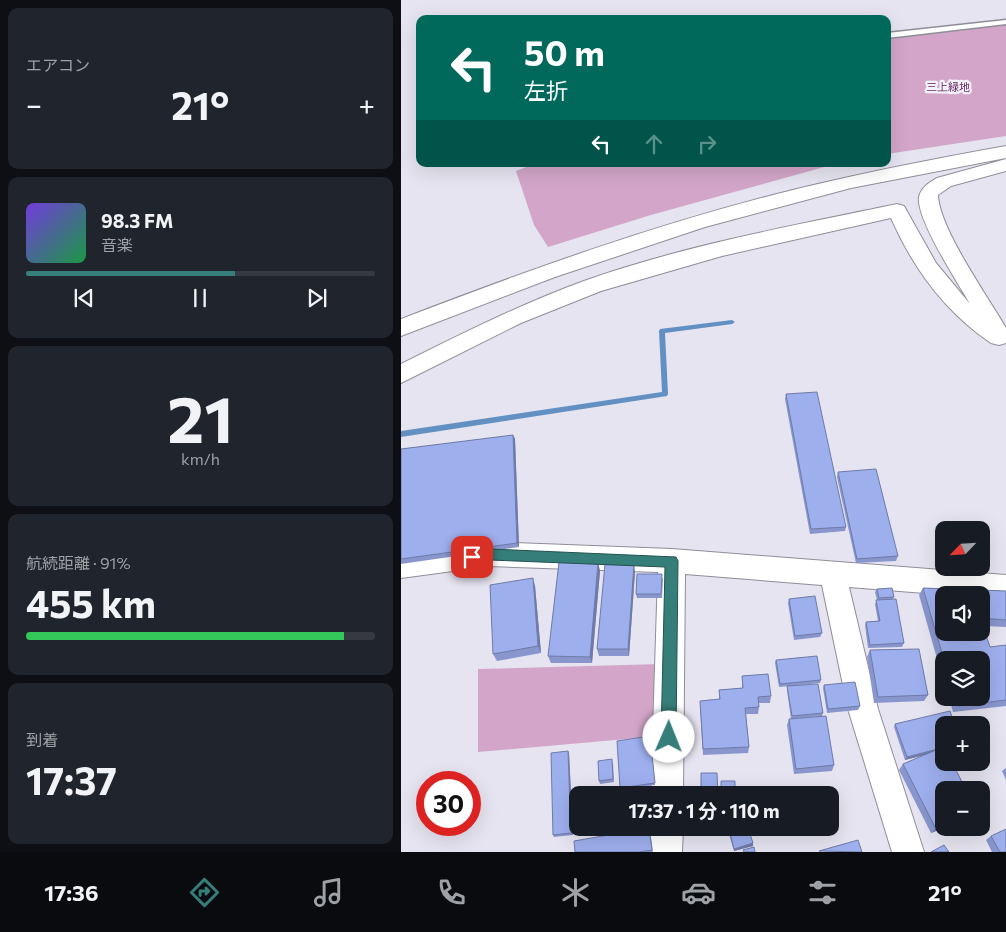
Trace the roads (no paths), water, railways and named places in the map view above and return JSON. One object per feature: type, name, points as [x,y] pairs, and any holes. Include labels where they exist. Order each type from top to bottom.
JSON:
[{"type":"street","points":[[401,328],[495,290],[652,236],[735,212],[874,176],[1006,152]]},
{"type":"street","points":[[1003,342],[942,237],[929,206],[929,195],[934,188],[944,182],[1006,165]]},
{"type":"street","points":[[401,374],[509,319],[553,300],[647,269],[731,247],[897,210],[914,246],[952,300],[1003,342]]},
{"type":"street","points":[[401,566],[490,554],[672,561],[1006,587]]},
{"type":"street","points":[[667,786],[672,561]]},
{"type":"street","points":[[833,575],[863,709],[908,852]]},
{"type":"street","points":[[666,852],[667,836]]},
{"type":"lane","points":[[891,36],[1006,22]]},
{"type":"waterway","points":[[401,434],[665,394],[662,331],[732,322]]},
{"type":"park label","name":"三上緑地","points":[[948,86]]}]
